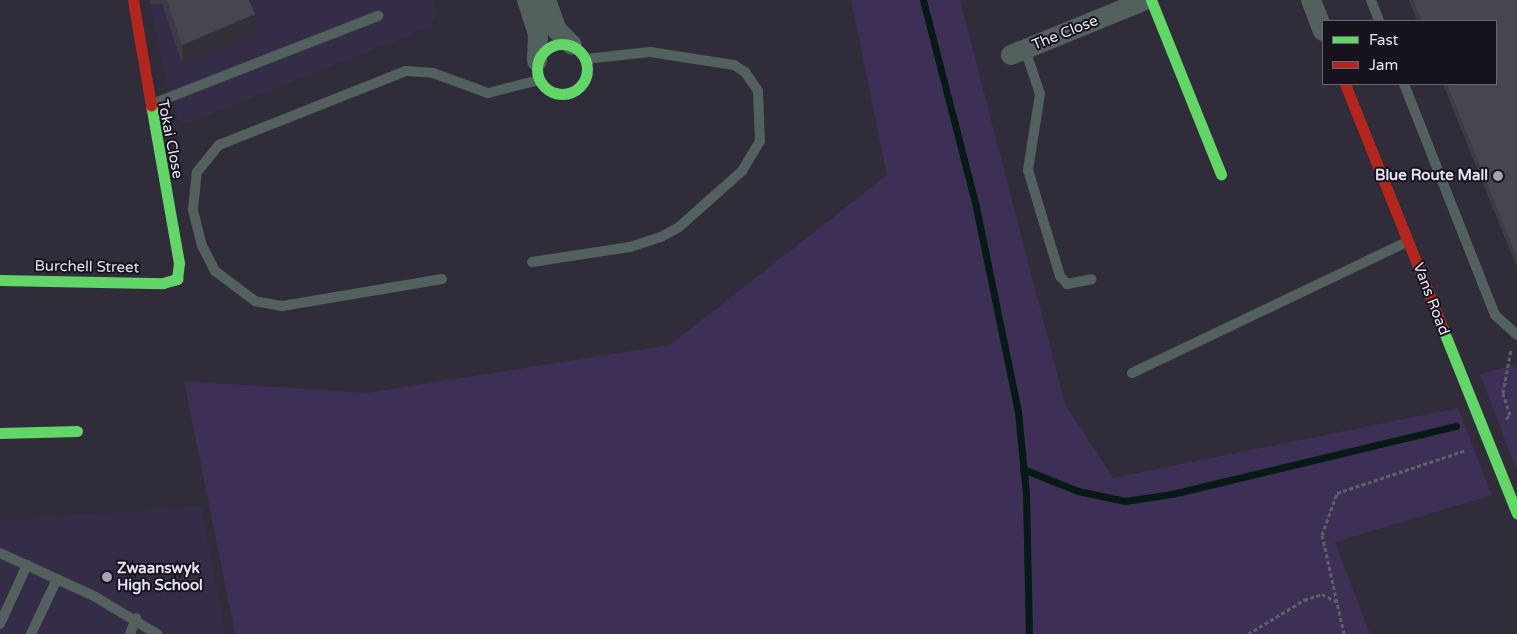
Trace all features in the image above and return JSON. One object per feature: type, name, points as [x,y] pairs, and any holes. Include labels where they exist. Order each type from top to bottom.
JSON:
[{"type":"street","name":"Tokai Close","points":[[133,0],[148,106],[179,263],[174,282]]},
{"type":"street","points":[[527,0],[538,33],[538,70],[556,94],[572,92],[584,81],[579,52],[557,30],[546,0]]},
{"type":"street","name":"The Close","points":[[1018,52],[1146,0]]},
{"type":"street","points":[[1152,0],[1221,174]]},
{"type":"street","points":[[1311,0],[1322,28]]},
{"type":"street","points":[[538,70],[555,44],[579,52]]},
{"type":"street","name":"Vans Road","points":[[1345,85],[1517,514]]},
{"type":"street","name":"Burchell Street","points":[[0,280],[174,282]]},
{"type":"street","points":[[0,433],[77,431]]},
{"type":"lane","points":[[1371,0],[1379,20]]},
{"type":"lane","points":[[148,106],[378,16]]},
{"type":"lane","points":[[532,262],[630,247],[661,237],[685,222],[742,171],[760,141],[758,91],[745,72],[734,65],[650,52],[579,52]]},
{"type":"lane","points":[[1018,52],[1040,94],[1028,170],[1063,281],[1072,284],[1092,279]]},
{"type":"lane","points":[[442,279],[282,306],[255,301],[216,271],[202,246],[193,209],[197,172],[219,145],[406,71],[433,73],[488,93],[538,70]]},
{"type":"lane","points":[[1404,85],[1495,315],[1517,335]]},
{"type":"lane","points":[[1132,373],[1408,242]]},
{"type":"lane","points":[[0,552],[136,618],[157,634]]},
{"type":"lane","points":[[0,624],[27,565]]},
{"type":"lane","points":[[31,634],[57,579]]},
{"type":"lane","points":[[130,634],[136,618]]},
{"type":"path","points":[[1499,424],[1510,415],[1502,393],[1506,360],[1517,335]]},
{"type":"path","points":[[1344,634],[1322,536],[1337,493],[1488,443]]},
{"type":"path","points":[[1248,634],[1304,600],[1322,594],[1338,603]]},
{"type":"shaded area","points":[[149,0],[433,0],[437,12],[431,27],[181,126],[167,85]]},
{"type":"shaded area","points":[[851,0],[960,0],[1065,404],[1113,478],[1458,408],[1492,495],[1335,542],[1370,634],[235,634],[184,381],[366,393],[670,345],[887,175]]},
{"type":"shaded area","points":[[1517,364],[1517,471],[1480,374]]},
{"type":"shaded area","name":"Zwaanswyk High School","points":[[201,506],[226,634],[0,634],[0,520]]},
{"type":"building","points":[[167,0],[249,0],[255,14],[182,45]]},
{"type":"building","name":"Blue Route Mall","points":[[1413,0],[1517,0],[1517,258],[1447,85],[1497,85],[1497,20],[1422,20]]},
{"type":"waterway","points":[[923,0],[976,207],[1018,412],[1026,494],[1029,634]]},
{"type":"waterway","points":[[1023,469],[1078,491],[1125,501],[1172,494],[1456,426]]},
{"type":"traffic: fast","points":[[1151,0],[1221,174]]},
{"type":"traffic: fast","points":[[557,44],[567,44],[580,51],[587,64],[587,69],[587,74],[580,87],[567,94],[557,94],[548,90],[541,83],[537,74],[537,64],[541,55],[548,48],[557,44]]},
{"type":"traffic: fast","points":[[0,280],[163,283],[177,279],[179,263],[151,105]]},
{"type":"traffic: fast","points":[[1442,327],[1517,514]]},
{"type":"traffic: fast","points":[[0,433],[77,431]]},
{"type":"traffic: jam","points":[[133,0],[151,105]]},
{"type":"traffic: jam","points":[[1345,85],[1442,327]]},
{"type":"place","name":"Blue Route Mall","points":[[1498,176]]},
{"type":"place","name":"Zwaanswyk High School","points":[[107,577]]}]
